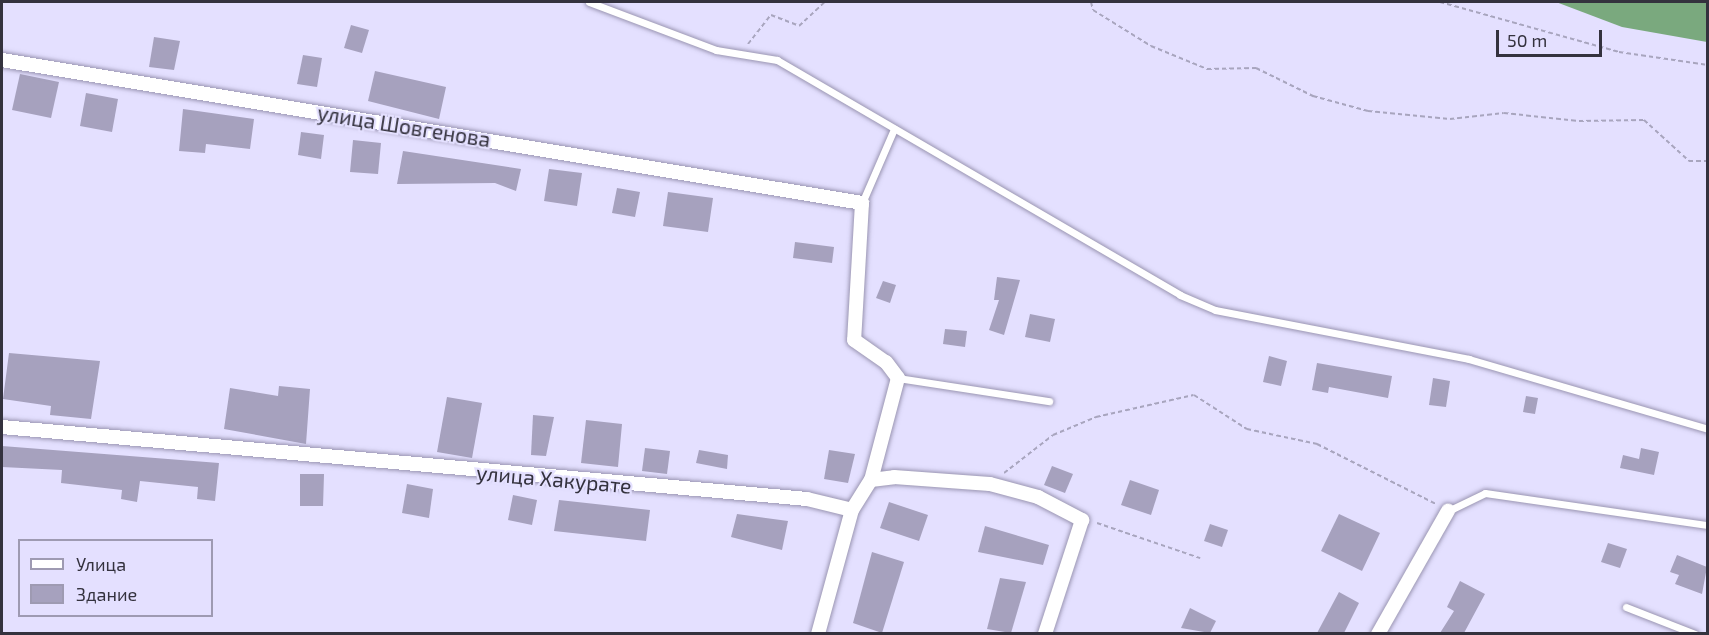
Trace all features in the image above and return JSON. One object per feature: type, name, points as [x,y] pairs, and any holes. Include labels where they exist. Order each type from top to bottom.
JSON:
[{"type":"street","name":"улица Шовгенова","points":[[2,60],[807,191],[862,204]]},
{"type":"street","points":[[818,633],[852,510],[871,480],[898,378],[886,362],[854,340],[862,204]]},
{"type":"street","name":"улица Хакурате","points":[[2,427],[807,499],[852,510]]},
{"type":"street","points":[[871,480],[990,484],[1038,497],[1082,520],[1045,633]]},
{"type":"street","points":[[1378,633],[1448,512]]},
{"type":"lane","points":[[589,2],[672,35],[777,60],[894,129],[1215,310],[1469,359],[1707,429]]},
{"type":"lane","points":[[862,204],[894,129]]},
{"type":"lane","points":[[898,378],[1049,401]]},
{"type":"lane","points":[[1448,512],[1485,493],[1707,525]]},
{"type":"lane","points":[[1626,607],[1695,633]]},
{"type":"path","points":[[740,53],[771,15],[799,26],[825,2]]},
{"type":"path","points":[[1091,2],[1093,10],[1151,45],[1207,69],[1256,68],[1313,96],[1368,111],[1450,119],[1504,112],[1579,121],[1644,120],[1689,161],[1707,161]]},
{"type":"path","points":[[1440,2],[1620,52],[1707,65]]},
{"type":"path","points":[[990,484],[1053,435],[1096,417],[1194,395],[1247,429],[1317,444],[1448,512]]},
{"type":"path","points":[[1082,520],[1117,526],[1200,558]]},
{"type":"shaded area","points":[[1556,2],[1707,2],[1707,42],[1622,27]]},
{"type":"building","points":[[351,25],[369,30],[362,53],[344,48]]},
{"type":"building","points":[[154,37],[180,41],[174,70],[149,67]]},
{"type":"building","points":[[303,55],[322,58],[317,87],[297,84]]},
{"type":"building","points":[[375,71],[446,87],[439,119],[368,101]]},
{"type":"building","points":[[20,74],[59,82],[51,118],[12,110]]},
{"type":"building","points":[[86,93],[118,99],[112,132],[80,126]]},
{"type":"building","points":[[183,109],[254,119],[250,149],[206,144],[205,153],[179,151]]},
{"type":"building","points":[[301,132],[324,135],[321,159],[298,155]]},
{"type":"building","points":[[353,140],[381,143],[378,174],[350,172]]},
{"type":"building","points":[[403,151],[521,169],[516,191],[495,183],[397,184]]},
{"type":"building","points":[[549,169],[582,173],[577,206],[544,201]]},
{"type":"building","points":[[617,188],[640,192],[635,217],[612,213]]},
{"type":"building","points":[[668,192],[713,198],[708,232],[663,226]]},
{"type":"building","points":[[795,242],[834,247],[832,263],[793,258]]},
{"type":"building","points":[[997,277],[1020,280],[1004,335],[989,330],[999,300],[994,300]]},
{"type":"building","points":[[883,281],[896,285],[890,303],[876,298]]},
{"type":"building","points":[[1030,314],[1055,319],[1050,342],[1025,337]]},
{"type":"building","points":[[945,329],[967,331],[965,347],[943,344]]},
{"type":"building","points":[[9,353],[100,361],[91,419],[50,415],[51,406],[3,399]]},
{"type":"building","points":[[1269,356],[1287,361],[1281,386],[1263,382]]},
{"type":"building","points":[[1317,363],[1392,376],[1388,398],[1329,387],[1328,393],[1312,390]]},
{"type":"building","points":[[1433,378],[1450,381],[1446,407],[1429,405]]},
{"type":"building","points":[[279,386],[310,389],[306,444],[224,429],[230,388],[278,396]]},
{"type":"building","points":[[1526,396],[1538,398],[1535,414],[1523,412]]},
{"type":"building","points":[[447,397],[482,403],[472,458],[437,452]]},
{"type":"building","points":[[533,415],[554,417],[546,456],[531,455]]},
{"type":"building","points":[[586,420],[622,424],[618,467],[581,463]]},
{"type":"building","points":[[2,446],[219,463],[215,501],[197,499],[198,487],[140,481],[137,502],[121,499],[122,490],[61,483],[62,470],[2,467]]},
{"type":"building","points":[[645,448],[670,451],[667,474],[642,471]]},
{"type":"building","points":[[1641,448],[1659,452],[1654,475],[1620,468],[1623,455],[1639,459]]},
{"type":"building","points":[[699,450],[728,455],[727,469],[696,463]]},
{"type":"building","points":[[829,450],[855,454],[848,483],[824,479]]},
{"type":"building","points":[[1052,466],[1073,474],[1065,493],[1044,485]]},
{"type":"building","points":[[300,474],[324,474],[323,506],[300,506]]},
{"type":"building","points":[[1130,480],[1159,490],[1151,515],[1121,505]]},
{"type":"building","points":[[407,484],[433,489],[429,518],[402,513]]},
{"type":"building","points":[[513,495],[537,500],[532,525],[508,520]]},
{"type":"building","points":[[559,500],[650,510],[646,541],[554,531]]},
{"type":"building","points":[[889,502],[928,515],[919,541],[880,528]]},
{"type":"building","points":[[737,514],[788,521],[782,550],[731,537]]},
{"type":"building","points":[[1339,514],[1380,533],[1362,571],[1321,551]]},
{"type":"building","points":[[1210,524],[1228,530],[1222,547],[1204,541]]},
{"type":"building","points":[[985,526],[1049,545],[1043,565],[978,552]]},
{"type":"building","points":[[1608,543],[1627,549],[1620,568],[1601,562]]},
{"type":"building","points":[[872,552],[904,562],[882,633],[853,623]]},
{"type":"building","points":[[1677,555],[1707,567],[1702,594],[1675,584],[1679,575],[1670,572]]},
{"type":"building","points":[[1000,578],[1026,582],[1011,633],[987,629]]},
{"type":"building","points":[[1460,581],[1485,594],[1464,633],[1440,633],[1454,611],[1447,607]]},
{"type":"building","points":[[1339,592],[1359,603],[1344,633],[1317,633]]},
{"type":"building","points":[[1190,608],[1216,621],[1210,633],[1181,628]]}]
